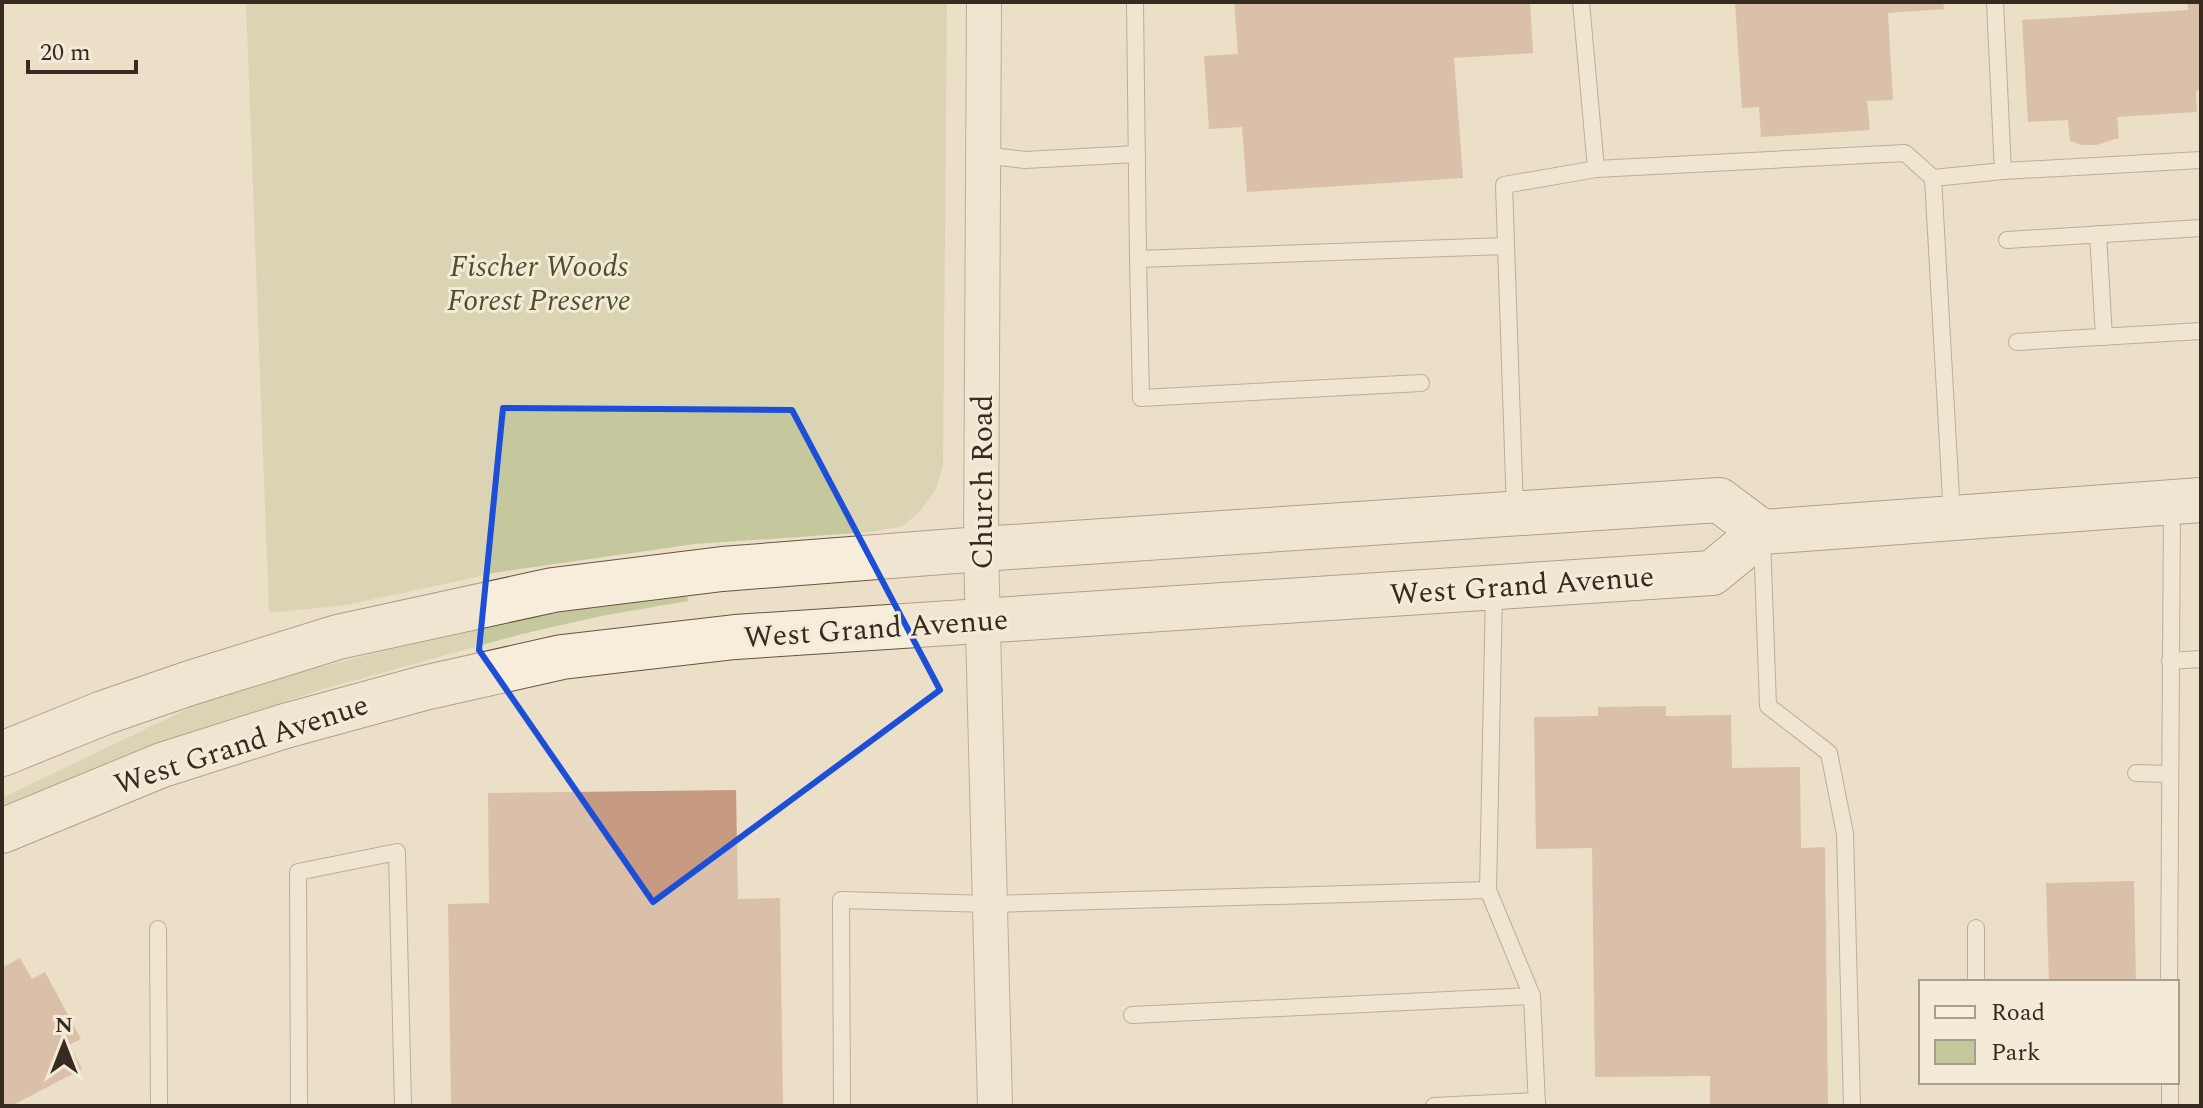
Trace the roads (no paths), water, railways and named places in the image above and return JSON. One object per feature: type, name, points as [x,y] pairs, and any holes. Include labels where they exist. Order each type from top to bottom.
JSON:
[{"type":"main road","points":[[2,754],[103,713],[338,637],[553,590],[722,569],[1719,500],[1762,532],[2186,501]]},
{"type":"main road","name":"West Grand Avenue","points":[[2,831],[162,765],[272,730],[424,688],[562,657],[735,637],[1712,573],[1762,532]]},
{"type":"street","name":"Church Road","points":[[984,2],[981,549],[995,1106]]},
{"type":"lane","points":[[1135,2],[1141,398],[1421,383]]},
{"type":"lane","points":[[1581,2],[1596,169]]},
{"type":"lane","points":[[1995,2],[2003,171]]},
{"type":"lane","points":[[1515,513],[1504,185],[1596,169],[1905,153],[1933,178],[1952,517]]},
{"type":"lane","points":[[983,155],[1025,160],[1137,154]]},
{"type":"lane","points":[[1933,178],[2201,160]]},
{"type":"lane","points":[[2007,240],[2201,228]]},
{"type":"lane","points":[[2098,234],[2104,337]]},
{"type":"lane","points":[[1138,259],[1505,246]]},
{"type":"lane","points":[[2017,342],[2201,331]]},
{"type":"lane","points":[[2169,980],[2170,661],[2186,501]]},
{"type":"lane","points":[[1762,532],[1768,706],[1829,753],[1845,834],[1852,1106]]},
{"type":"lane","points":[[1434,1106],[1537,1104],[1532,996],[1488,890],[1494,587]]},
{"type":"lane","points":[[2170,661],[2201,659]]},
{"type":"lane","points":[[2136,773],[2169,774]]},
{"type":"lane","points":[[299,1106],[298,872],[397,852],[403,1106]]},
{"type":"lane","points":[[842,1106],[841,900],[991,904],[1488,890]]},
{"type":"lane","points":[[1976,928],[1976,980]]},
{"type":"lane","points":[[158,929],[159,1106]]},
{"type":"lane","points":[[1132,1015],[1532,996]]},
{"type":"lane","points":[[2170,1084],[2170,1106]]},
{"type":"park label","name":"Fischer Woods Forest Preserve","points":[[539,283]]}]
